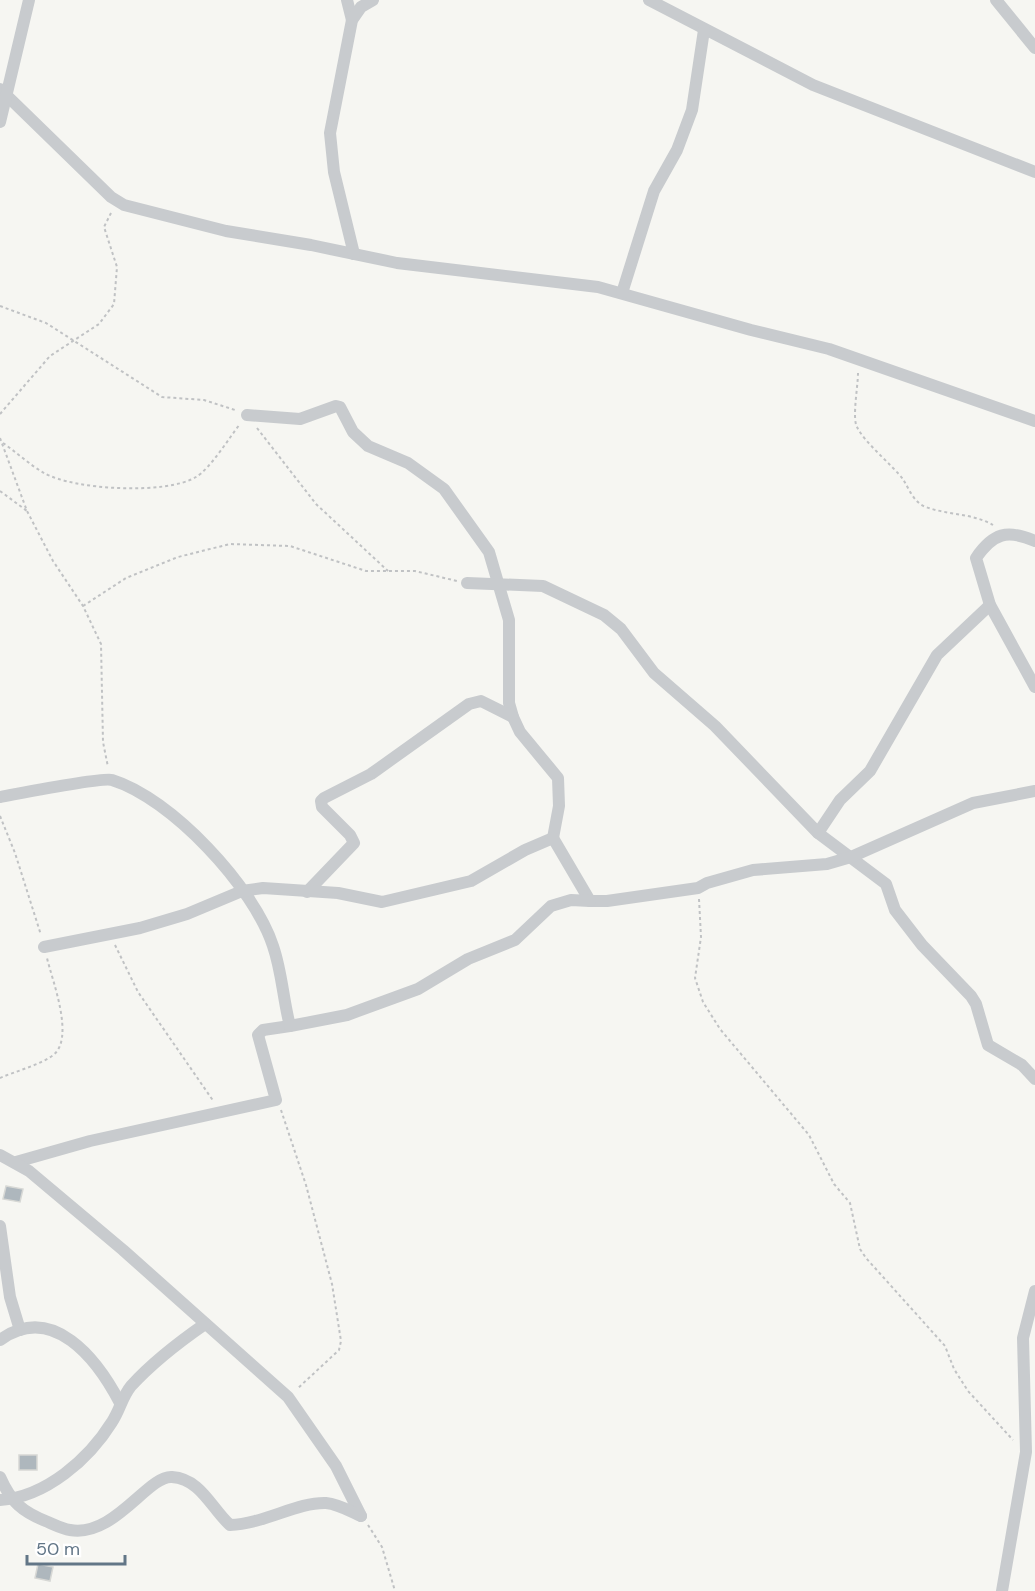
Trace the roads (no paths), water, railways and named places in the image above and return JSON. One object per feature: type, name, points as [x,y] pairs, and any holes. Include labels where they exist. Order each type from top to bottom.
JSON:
[{"type":"street","points":[[0,122],[3,92],[29,0]]},
{"type":"street","points":[[347,0],[352,20]]},
{"type":"street","points":[[354,254],[334,172],[330,133],[352,20],[361,7],[372,0]]},
{"type":"street","points":[[649,0],[813,85],[1035,172]]},
{"type":"street","points":[[996,0],[1035,48]]},
{"type":"street","points":[[622,293],[654,191],[677,150],[692,110],[704,30]]},
{"type":"street","points":[[3,92],[116,201],[226,231],[425,268],[561,282],[622,293],[751,330],[829,349],[1035,421]]},
{"type":"street","points":[[248,415],[300,419],[336,406],[340,407],[352,432],[368,446],[408,464],[444,489],[489,552],[509,620],[509,703],[513,717],[520,732],[558,778],[559,806],[553,838],[590,901]]},
{"type":"street","points":[[1035,541],[1020,534],[1005,533],[983,548],[976,558],[990,604],[1035,687]]},
{"type":"street","points":[[467,583],[543,586],[604,615],[621,629],[654,673],[715,726],[818,833],[886,884],[895,910],[922,945],[971,996],[988,1045],[1022,1065],[1035,1079]]},
{"type":"street","points":[[818,833],[840,800],[870,771],[937,655],[990,604]]},
{"type":"street","points":[[307,892],[354,843],[350,835],[322,807],[321,801],[324,798],[371,774],[469,704],[481,701],[513,717]]},
{"type":"street","points":[[0,797],[110,779],[156,802],[184,825],[218,859],[261,919],[273,944],[284,988],[290,1026]]},
{"type":"street","points":[[16,1162],[52,1150],[276,1100],[258,1035],[262,1030],[347,1015],[418,989],[468,959],[516,940],[552,906],[571,900],[607,901],[698,888],[707,883],[753,870],[826,864],[851,857],[973,803],[1035,791]]},
{"type":"street","points":[[44,947],[111,934],[187,914],[242,891],[263,888],[338,893],[382,902],[471,881],[525,850],[553,838]]},
{"type":"street","points":[[0,1155],[16,1162],[123,1250],[288,1397],[336,1466],[362,1516],[326,1503],[305,1506],[250,1525],[230,1525],[200,1488],[186,1480],[170,1476],[145,1491],[120,1515],[93,1527],[71,1531],[35,1517],[5,1500],[0,1478]]},
{"type":"street","points":[[0,1226],[10,1297],[20,1330]]},
{"type":"street","points":[[1002,1591],[1026,1452],[1023,1338],[1035,1291]]},
{"type":"street","points":[[5,1500],[49,1483],[84,1459],[114,1418],[120,1402],[131,1387],[149,1369],[205,1324]]},
{"type":"street","points":[[0,1341],[20,1330],[34,1327],[52,1329],[86,1353],[106,1375],[120,1402]]}]
